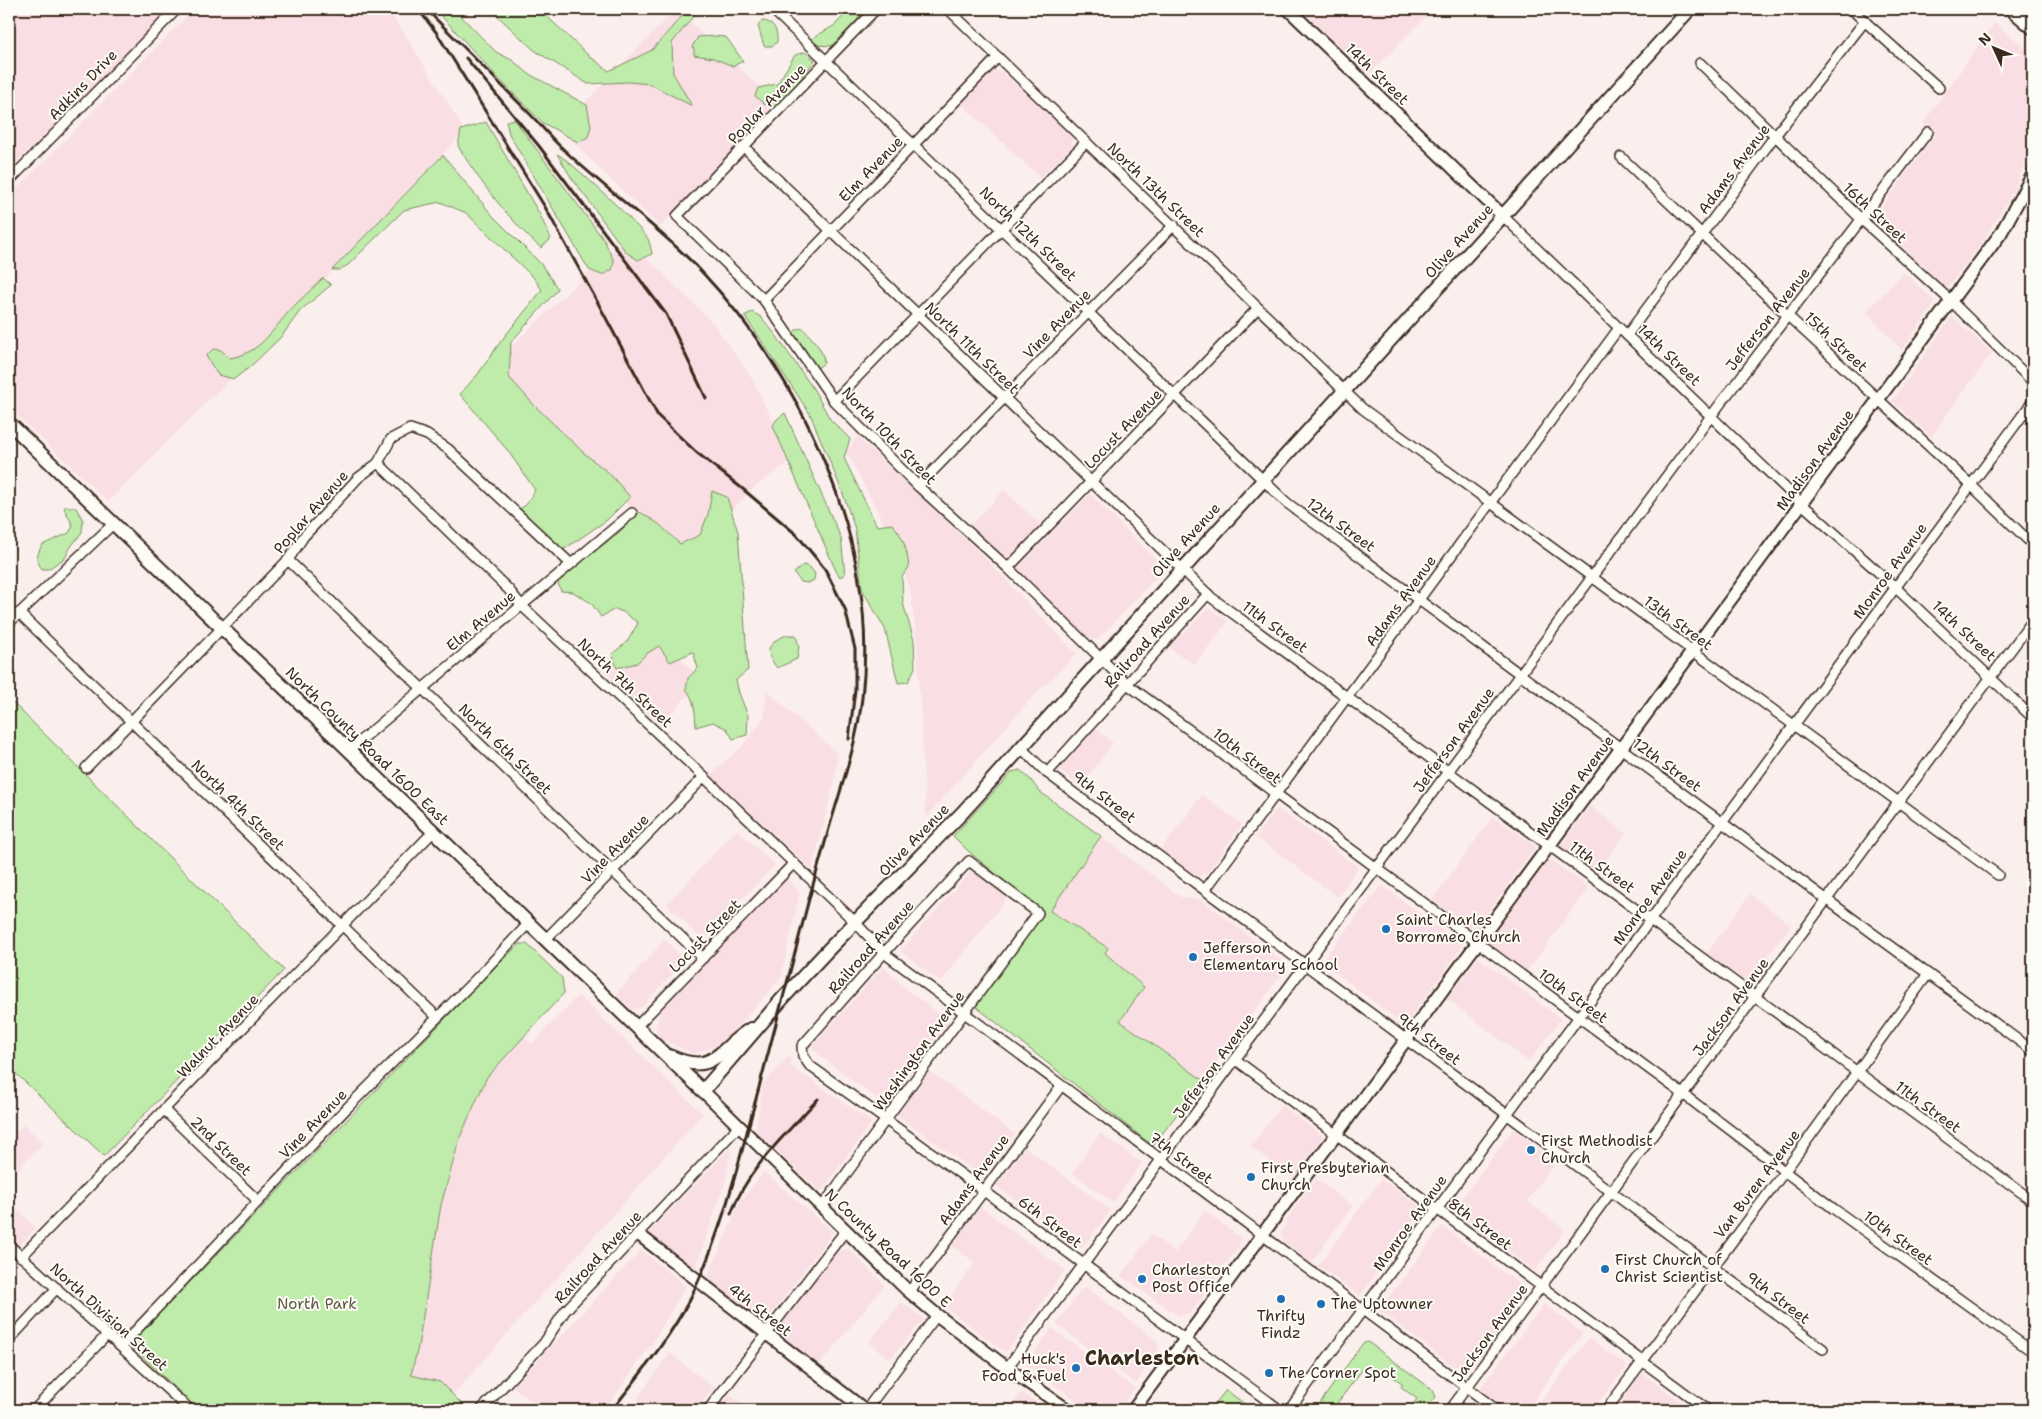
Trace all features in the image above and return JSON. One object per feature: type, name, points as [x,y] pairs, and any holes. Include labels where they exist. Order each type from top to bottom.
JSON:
[{"type":"main road","name":"Olive Avenue","points":[[703,1091],[783,998],[941,835],[1504,217],[1690,9]]},
{"type":"main road","points":[[2011,9],[2033,28]]},
{"type":"main road","name":"North County Road 1600 East","points":[[9,423],[703,1091]]},
{"type":"main road","points":[[663,1053],[680,1061],[706,1062],[715,1060],[743,1034],[766,1020]]},
{"type":"street","name":"Adkins Drive","points":[[9,181],[176,9]]},
{"type":"street","name":"North 12th Street","points":[[772,9],[828,60],[1263,480]]},
{"type":"street","name":"Poplar Avenue","points":[[677,216],[876,9]]},
{"type":"street","name":"North 13th Street","points":[[948,9],[1344,391]]},
{"type":"street","name":"14th Street","points":[[1288,9],[1802,504],[1895,587],[2033,718]]},
{"type":"street","points":[[1851,9],[1939,88]]},
{"type":"street","name":"Adams Avenue","points":[[1627,335],[1774,137],[1865,20]]},
{"type":"street","name":"Elm Avenue","points":[[764,300],[998,57]]},
{"type":"street","name":"16th Street","points":[[1700,63],[1774,137],[1951,301],[2033,382]]},
{"type":"street","name":"Jefferson Avenue","points":[[1007,1368],[1162,1161],[1710,416],[1928,132]]},
{"type":"street","points":[[834,401],[1086,142]]},
{"type":"street","name":"North 11th Street","points":[[744,147],[1182,569]]},
{"type":"street","name":"15th Street","points":[[1621,157],[1788,316],[1971,485],[2033,546]]},
{"type":"street","name":"Madison Avenue","points":[[1133,1410],[2001,233],[2032,179]]},
{"type":"street","name":"North 10th Street","points":[[677,216],[764,300],[834,401],[918,486],[1008,568],[1101,658]]},
{"type":"street","name":"Vine Avenue","points":[[918,486],[1174,225]]},
{"type":"street","name":"Locust Avenue","points":[[1008,568],[1258,308]]},
{"type":"street","name":"Adams Avenue","points":[[1205,890],[1620,328]]},
{"type":"street","name":"13th Street","points":[[1344,391],[1363,408],[1998,875]]},
{"type":"street","name":"Monroe Avenue","points":[[1289,1410],[2033,401]]},
{"type":"street","name":"Poplar Avenue","points":[[86,768],[288,560],[304,536],[358,478],[378,463],[391,439],[410,428],[427,435],[448,449],[570,564]]},
{"type":"street","name":"North 7th Street","points":[[378,463],[509,590],[521,605],[855,922]]},
{"type":"street","name":"12th Street","points":[[1263,480],[1288,503],[2033,1052]]},
{"type":"street","name":"Elm Avenue","points":[[348,750],[632,513]]},
{"type":"street","points":[[9,624],[113,524]]},
{"type":"street","name":"North 6th Street","points":[[288,560],[703,958]]},
{"type":"street","name":"11th Street","points":[[1182,569],[1208,594],[2033,1201]]},
{"type":"street","name":"Railroad Avenue","points":[[1047,773],[1208,594]]},
{"type":"street","name":"North 4th Street","points":[[19,613],[437,1017]]},
{"type":"street","name":"Jackson Avenue","points":[[1450,1410],[2033,620]]},
{"type":"street","name":"10th Street","points":[[1101,658],[1128,684],[1276,795],[1684,1094],[1834,1209],[2033,1352]]},
{"type":"street","name":"9th Street","points":[[1020,748],[1047,773],[1823,1349]]},
{"type":"street","name":"Vine Avenue","points":[[545,940],[704,777]]},
{"type":"street","name":"Walnut Avenue","points":[[22,1257],[433,832]]},
{"type":"street","name":"Railroad Avenue","points":[[803,1056],[802,1046],[969,861]]},
{"type":"street","name":"Washington Avenue","points":[[822,1207],[1038,913],[969,861]]},
{"type":"street","name":"Locust Street","points":[[636,1027],[794,863]]},
{"type":"street","name":"7th Street","points":[[855,922],[884,953],[964,1014],[1497,1410]]},
{"type":"street","name":"Vine Avenue","points":[[121,1346],[258,1201],[529,923]]},
{"type":"street","name":"Van Buren Avenue","points":[[1606,1410],[1785,1171],[1928,974]]},
{"type":"street","name":"6th Street","points":[[803,1056],[810,1066],[984,1190],[1280,1410]]},
{"type":"street","name":"8th Street","points":[[1236,1060],[1708,1410]]},
{"type":"street","name":"Adams Avenue","points":[[910,1291],[1061,1086]]},
{"type":"street","name":"N County Road 1600 E","points":[[703,1091],[846,1230],[937,1315],[1007,1368],[1068,1410]]},
{"type":"street","name":"2nd Street","points":[[165,1111],[258,1201]]},
{"type":"street","name":"Railroad Avenue","points":[[481,1410],[544,1342],[565,1311],[739,1126]]},
{"type":"street","points":[[708,1410],[846,1230]]},
{"type":"street","name":"4th Street","points":[[638,1234],[865,1410]]},
{"type":"street","name":"North Division Street","points":[[9,1245],[190,1410]]},
{"type":"street","points":[[9,1340],[57,1288]]},
{"type":"street","points":[[865,1410],[937,1315]]},
{"type":"street","points":[[34,1410],[107,1334]]},
{"type":"shaded area","points":[[9,9],[172,9],[9,170]]},
{"type":"shaded area","points":[[194,9],[384,9],[391,14],[406,36],[465,131],[237,372],[108,502],[9,408],[9,197]]},
{"type":"shaded area","points":[[676,9],[777,103],[660,227],[559,129]]},
{"type":"shaded area","points":[[1300,9],[1434,9],[1368,75]]},
{"type":"shaded area","points":[[1995,22],[2033,55],[2033,143],[2014,190],[1982,243],[1948,287],[1945,287],[1880,226],[1877,213],[1936,134],[1923,123]]},
{"type":"shaded area","points":[[992,70],[1002,72],[1073,136],[1072,147],[1040,178],[961,104]]},
{"type":"shaded area","points":[[625,240],[663,273],[714,324],[753,380],[792,460],[755,487],[681,560],[492,365],[578,282]]},
{"type":"shaded area","points":[[1904,272],[1934,300],[1934,305],[1902,350],[1866,312]]},
{"type":"shaded area","points":[[1952,316],[1992,353],[1931,437],[1892,401]]},
{"type":"shaded area","points":[[858,437],[977,550],[1077,654],[1030,700],[926,818],[917,645],[910,589],[894,543],[846,451]]},
{"type":"shaded area","points":[[1004,490],[1042,526],[1010,559],[1002,558],[969,527]]},
{"type":"shaded area","points":[[1090,494],[1161,564],[1161,572],[1098,640],[1090,639],[1018,573],[1017,569]]},
{"type":"shaded area","points":[[1211,609],[1228,622],[1195,665],[1169,648],[1205,611]]},
{"type":"shaded area","points":[[648,628],[703,680],[660,725],[604,672]]},
{"type":"shaded area","points":[[766,690],[838,754],[834,782],[812,870],[710,775],[743,745],[764,717]]},
{"type":"shaded area","points":[[1095,728],[1113,743],[1081,786],[1062,773],[1060,769]]},
{"type":"shaded area","points":[[1202,795],[1242,824],[1208,872],[1198,877],[1161,849]]},
{"type":"shaded area","points":[[1590,806],[1626,833],[1596,874],[1560,846]]},
{"type":"shaded area","points":[[1277,808],[1358,867],[1338,897],[1255,837]]},
{"type":"shaded area","points":[[1493,816],[1536,846],[1478,927],[1469,928],[1432,900]]},
{"type":"shaded area","points":[[737,829],[775,865],[702,940],[667,904]]},
{"type":"shaded area","name":"Jefferson Elementary School","points":[[1101,836],[1181,897],[1202,900],[1282,961],[1285,970],[1203,1080],[1120,1021],[1144,986],[1105,953],[1108,948],[1050,911]]},
{"type":"shaded area","points":[[1549,859],[1589,887],[1527,972],[1487,943]]},
{"type":"shaded area","points":[[973,869],[1009,896],[941,982],[900,951]]},
{"type":"shaded area","points":[[786,878],[800,892],[781,978],[728,1038],[711,1048],[694,1054],[658,1038],[656,1027],[661,1010]]},
{"type":"shaded area","points":[[1382,885],[1463,946],[1407,1022],[1400,1022],[1327,966],[1324,958]]},
{"type":"shaded area","points":[[1750,894],[1791,925],[1748,983],[1707,953]]},
{"type":"shaded area","points":[[665,939],[685,960],[641,1008],[631,1009],[616,994]]},
{"type":"shaded area","points":[[1478,957],[1561,1019],[1529,1062],[1447,999]]},
{"type":"shaded area","points":[[883,967],[911,993],[950,1021],[885,1105],[820,1056],[811,1047]]},
{"type":"shaded area","points":[[578,995],[703,1114],[453,1395],[440,1382],[411,1375],[418,1347],[441,1205],[460,1137],[487,1077],[524,1037],[532,1044]]},
{"type":"shaded area","points":[[790,1055],[791,1066],[872,1122],[822,1191],[818,1190],[755,1130],[763,1084]]},
{"type":"shaded area","points":[[930,1071],[1015,1134],[984,1178],[897,1115]]},
{"type":"shaded area","points":[[1282,1105],[1324,1137],[1293,1178],[1250,1146]]},
{"type":"shaded area","points":[[24,1124],[43,1143],[9,1178],[9,1139]]},
{"type":"shaded area","points":[[1513,1129],[1556,1161],[1527,1201],[1565,1230],[1535,1271],[1453,1210]]},
{"type":"shaded area","points":[[1100,1133],[1142,1163],[1113,1203],[1072,1173]]},
{"type":"shaded area","points":[[1025,1147],[1111,1210],[1082,1249],[996,1186]]},
{"type":"shaded area","points":[[732,1148],[726,1179],[695,1271],[649,1235],[651,1230]]},
{"type":"shaded area","points":[[764,1172],[833,1232],[764,1324],[706,1282],[740,1201]]},
{"type":"shaded area","points":[[1316,1179],[1353,1206],[1311,1263],[1284,1242],[1281,1233],[1291,1213]]},
{"type":"shaded area","points":[[1381,1179],[1423,1209],[1360,1296],[1318,1266]]},
{"type":"shaded area","points":[[9,1201],[36,1228],[18,1247],[9,1238]]},
{"type":"shaded area","points":[[981,1207],[1065,1270],[1006,1353],[944,1306],[975,1262],[951,1246]]},
{"type":"shaded area","points":[[1205,1211],[1241,1238],[1239,1246],[1191,1313],[1179,1316],[1121,1276],[1151,1234],[1175,1252]]},
{"type":"shaded area","points":[[1442,1226],[1527,1290],[1463,1374],[1379,1310]]},
{"type":"shaded area","points":[[849,1249],[885,1285],[818,1367],[775,1333],[834,1254]]},
{"type":"shaded area","points":[[641,1250],[686,1286],[653,1342],[605,1410],[544,1410],[513,1387]]},
{"type":"shaded area","points":[[1086,1287],[1157,1341],[1160,1348],[1136,1384],[1056,1324],[1081,1290]]},
{"type":"shaded area","points":[[901,1302],[924,1319],[890,1359],[868,1343]]},
{"type":"shaded area","points":[[1544,1304],[1583,1333],[1527,1410],[1509,1410],[1480,1388]]},
{"type":"shaded area","points":[[1052,1328],[1135,1388],[1119,1410],[1090,1410],[1026,1365]]},
{"type":"shaded area","points":[[1589,1338],[1627,1366],[1593,1410],[1534,1410]]},
{"type":"shaded area","points":[[670,1353],[714,1388],[696,1410],[648,1410],[640,1404],[637,1398]]},
{"type":"shaded area","points":[[1642,1373],[1692,1410],[1615,1410]]},
{"type":"shaded area","points":[[1022,1392],[1047,1410],[1008,1410]]},
{"type":"shaded area","points":[[730,1395],[750,1410],[719,1410]]},
{"type":"green space","points":[[435,9],[454,9],[496,52],[512,60],[529,74],[587,105],[591,126],[588,137],[578,142],[543,123],[499,79]]},
{"type":"green space","points":[[490,9],[539,9],[588,55],[609,71],[652,50],[688,9],[699,9],[672,43],[673,73],[692,106],[650,84],[628,82],[588,84],[534,50]]},
{"type":"green space","points":[[850,9],[863,9],[859,18],[832,46],[816,45],[811,39],[835,25]]},
{"type":"green space","points":[[762,21],[770,23],[776,31],[777,42],[772,46],[764,46],[758,26]]},
{"type":"green space","points":[[698,37],[726,37],[743,61],[733,66],[713,58],[694,55],[692,47]]},
{"type":"green space","points":[[805,52],[815,60],[783,102],[773,108],[764,104],[755,96],[758,88],[777,84],[795,55]]},
{"type":"green space","points":[[514,119],[604,240],[614,261],[612,270],[602,275],[589,270],[509,134],[506,121]]},
{"type":"green space","points":[[486,122],[540,215],[551,239],[541,248],[518,226],[496,200],[475,173],[458,146],[461,130]]},
{"type":"green space","points":[[557,154],[589,179],[643,232],[648,239],[652,254],[638,260],[626,252],[571,177]]},
{"type":"green space","points":[[443,155],[492,215],[541,264],[558,289],[511,342],[509,377],[534,405],[585,454],[609,473],[630,497],[607,520],[563,550],[549,546],[516,511],[526,505],[535,490],[508,451],[460,394],[478,374],[501,341],[542,290],[533,277],[466,213],[440,202],[404,210],[348,265],[339,270],[332,270]]},
{"type":"green space","points":[[323,278],[331,285],[300,311],[282,336],[250,367],[234,379],[218,375],[206,356],[213,349],[221,350],[229,358],[250,351],[266,338],[295,305]]},
{"type":"green space","points":[[752,312],[761,317],[775,334],[814,390],[830,419],[850,439],[844,458],[877,526],[892,524],[902,539],[909,567],[902,577],[903,603],[914,640],[915,668],[908,682],[898,683],[885,629],[862,589],[855,529],[842,491],[810,414],[744,316]]},
{"type":"green space","points":[[803,328],[822,353],[824,363],[816,369],[792,335],[797,329]]},
{"type":"green space","points":[[785,413],[841,538],[845,574],[840,577],[773,426],[776,420]]},
{"type":"green space","points":[[712,491],[727,497],[738,532],[748,670],[736,680],[748,716],[747,735],[733,739],[727,729],[713,722],[696,727],[693,702],[686,689],[688,678],[698,668],[693,652],[670,662],[659,646],[646,654],[637,663],[617,668],[612,654],[627,642],[638,623],[623,612],[615,609],[601,617],[591,603],[573,592],[561,591],[557,581],[617,534],[640,512],[659,524],[680,544],[700,535],[708,514]]},
{"type":"green space","points":[[66,506],[76,508],[83,520],[82,532],[65,558],[48,569],[42,569],[38,563],[38,557],[42,545],[69,533],[73,526],[64,508]]},
{"type":"green space","points":[[803,565],[810,567],[815,574],[814,580],[807,583],[801,582],[794,573]]},
{"type":"green space","points":[[786,635],[796,635],[799,647],[797,659],[777,668],[770,658],[769,648],[776,640]]},
{"type":"green space","points":[[9,699],[284,970],[104,1156],[9,1067]]},
{"type":"green space","points":[[1020,770],[1039,791],[1101,836],[1050,911],[1108,948],[1105,953],[1144,987],[1120,1021],[1203,1080],[1153,1146],[975,1006],[1044,913],[968,851],[953,836],[1012,772]]},
{"type":"green space","name":"North Park","points":[[520,944],[527,944],[562,978],[564,993],[487,1077],[460,1137],[441,1205],[418,1347],[411,1375],[440,1382],[468,1410],[199,1410],[131,1346],[131,1343],[502,960]]},
{"type":"green space","points":[[1368,1342],[1433,1390],[1436,1397],[1425,1410],[1409,1410],[1417,1399],[1401,1387],[1403,1384],[1384,1370],[1380,1375],[1366,1365],[1332,1410],[1315,1410],[1363,1343]]},
{"type":"green space","points":[[1226,1390],[1253,1410],[1210,1410]]},
{"type":"railway","points":[[418,9],[436,32],[545,207],[658,416],[696,452],[797,535],[825,569],[845,609],[855,649],[855,690],[849,739]]},
{"type":"railway","points":[[426,9],[562,148],[685,255],[739,315],[773,363],[802,414],[827,468],[846,524],[859,582],[865,640],[860,715],[848,765],[809,898],[731,1188],[701,1276],[683,1312],[644,1369],[612,1410]]},
{"type":"railway","points":[[466,58],[539,146],[666,314],[706,398]]},
{"type":"railway","points":[[731,1214],[738,1198],[757,1167],[818,1099]]},
{"type":"place","name":"Saint Charles Borromeo Church","points":[[1386,929]]},
{"type":"place","name":"Jefferson Elementary School","points":[[1193,957]]},
{"type":"place","name":"First Methodist Church","points":[[1531,1150]]},
{"type":"place","name":"First Presbyterian Church","points":[[1251,1177]]},
{"type":"place","name":"First Church of Christ Scientist","points":[[1605,1269]]},
{"type":"place","name":"Charleston Post Office","points":[[1142,1279]]},
{"type":"place","name":"Thrifty Findz","points":[[1281,1299]]},
{"type":"place","name":"The Uptowner","points":[[1321,1304]]},
{"type":"place","name":"Huck's Food & Fuel","points":[[1076,1368]]},
{"type":"place","name":"The Corner Spot","points":[[1269,1373]]},
{"type":"district","name":"Charleston","points":[[1142,1358]]}]
